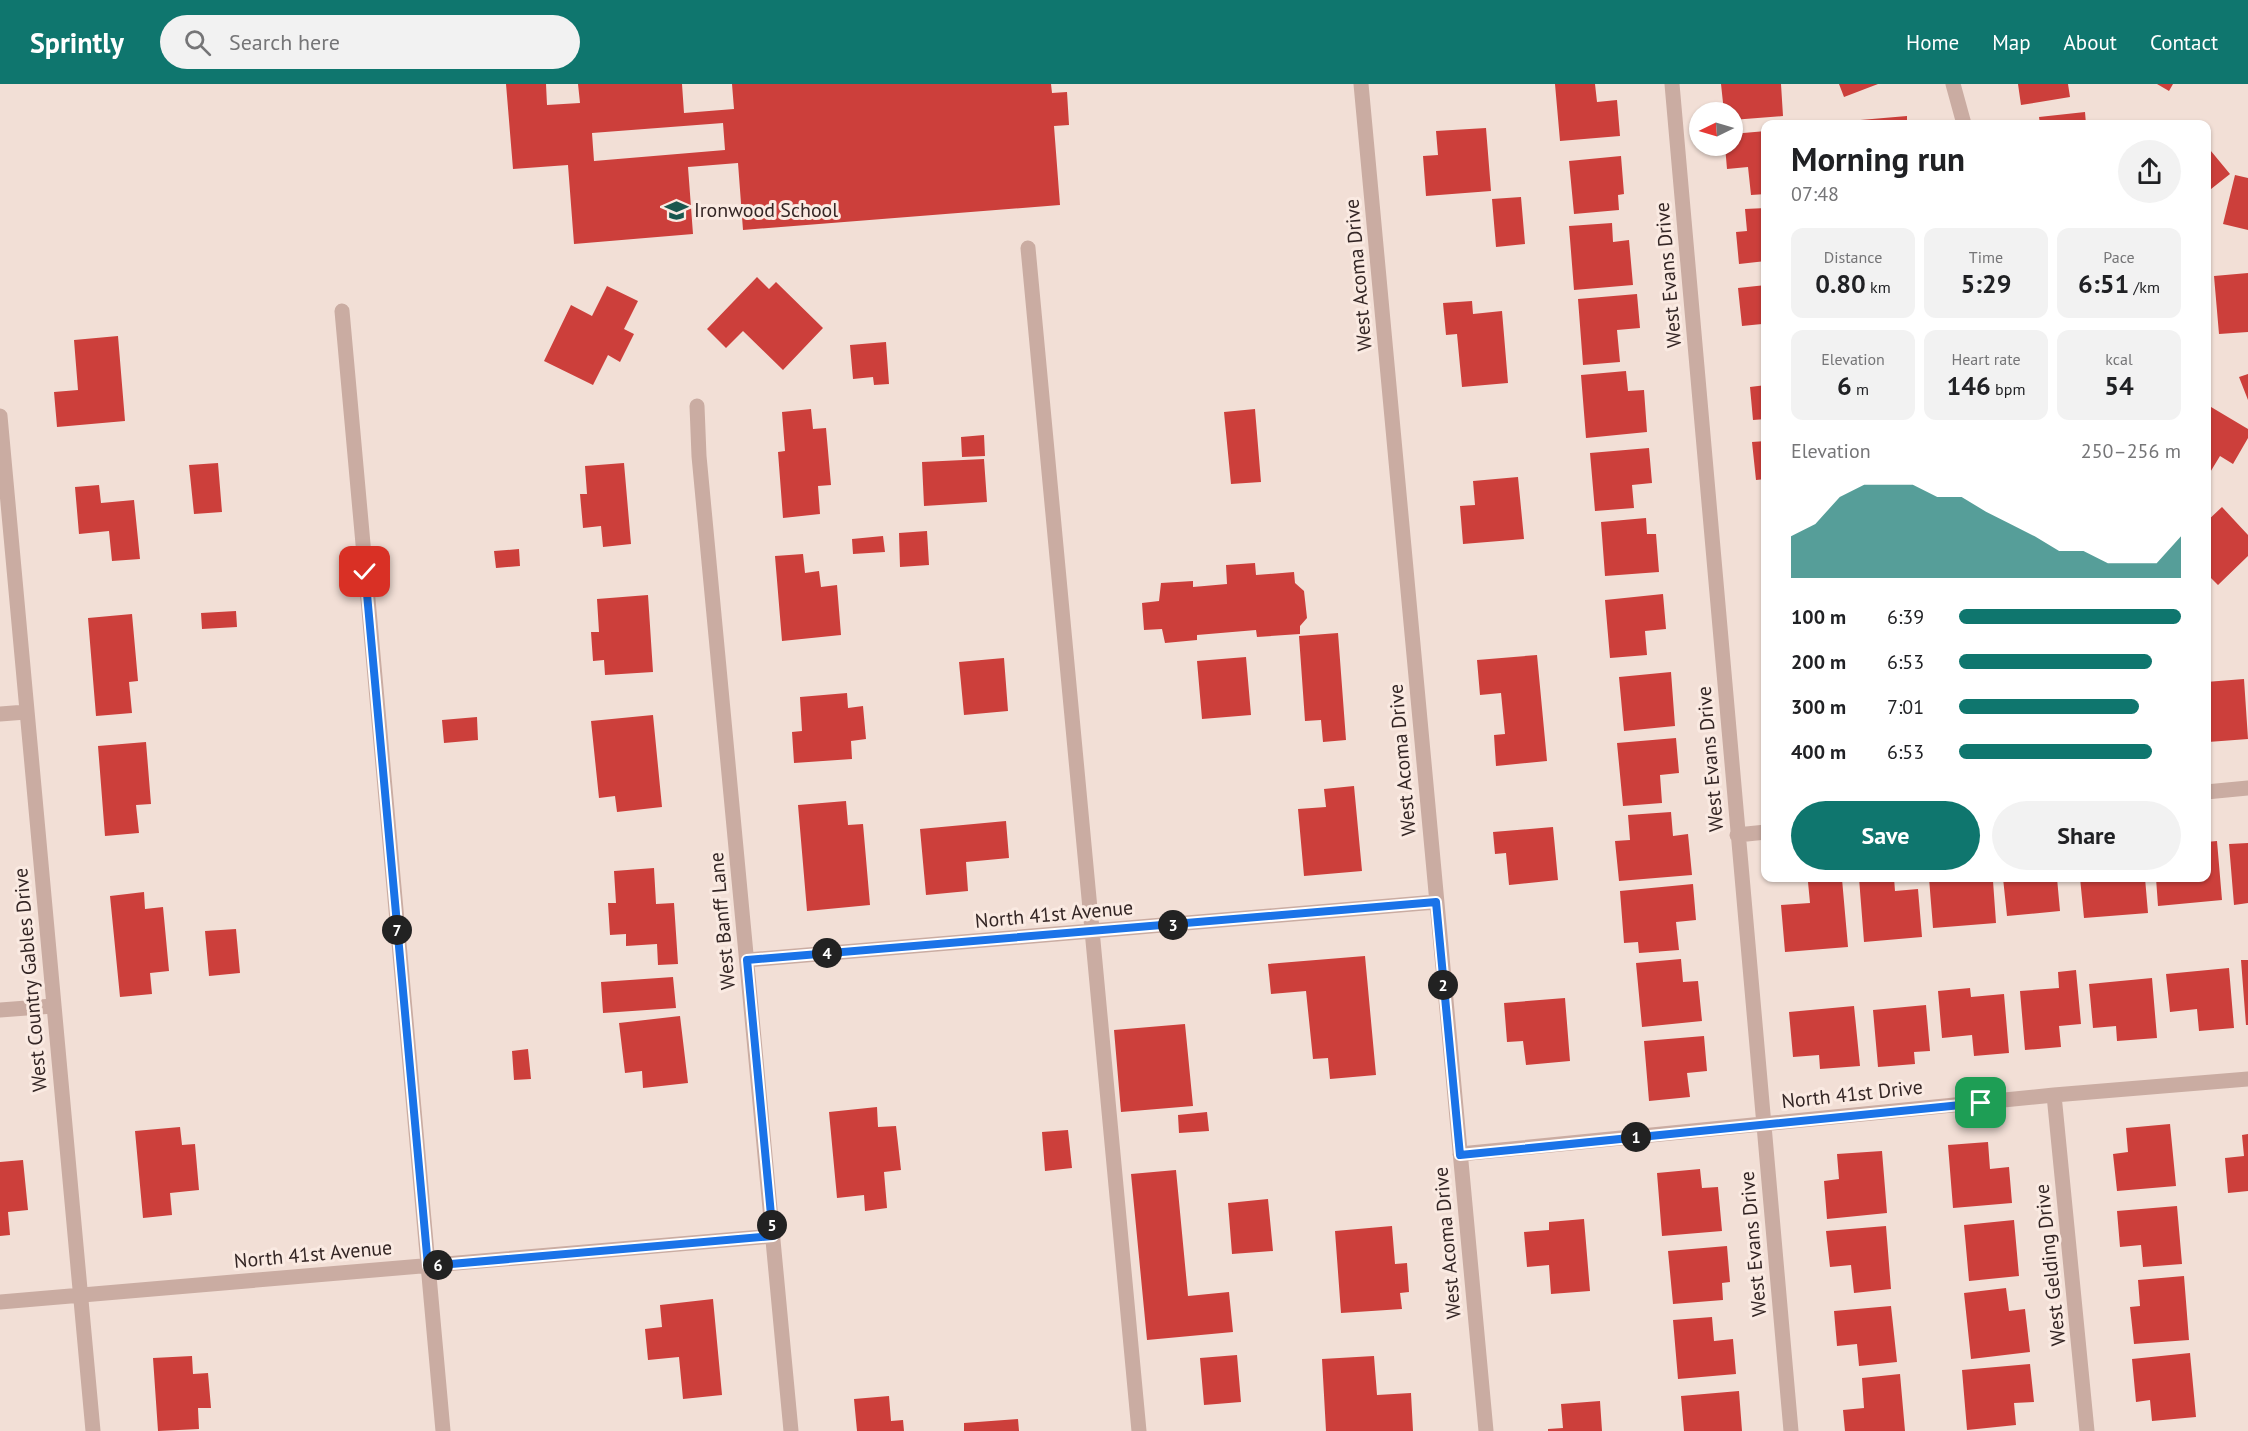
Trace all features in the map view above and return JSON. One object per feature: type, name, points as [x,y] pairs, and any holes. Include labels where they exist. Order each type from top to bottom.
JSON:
[{"type":"street","name":"West Acoma Drive","points":[[1361,84],[1486,1431]]},
{"type":"street","name":"West Evans Drive","points":[[1672,84],[1791,1431]]},
{"type":"street","points":[[1953,84],[1963,120]]},
{"type":"street","points":[[1028,248],[1139,1431]]},
{"type":"street","points":[[342,311],[443,1431]]},
{"type":"street","name":"West Banff Lane","points":[[697,406],[699,456],[791,1431]]},
{"type":"street","name":"West Country Gables Drive","points":[[0,417],[93,1431]]},
{"type":"street","points":[[0,714],[26,712]]},
{"type":"street","points":[[2211,792],[2248,788]]},
{"type":"street","points":[[1737,835],[1761,833]]},
{"type":"street","name":"North 41st Avenue","points":[[747,960],[1436,902]]},
{"type":"street","points":[[0,1010],[53,1006]]},
{"type":"street","name":"North 41st Drive","points":[[1460,1155],[2054,1095],[2248,1079]]},
{"type":"street","name":"West Gelding Drive","points":[[2054,1095],[2087,1431]]},
{"type":"street","name":"North 41st Avenue","points":[[0,1302],[773,1236]]},
{"type":"building","points":[[506,84],[546,84],[547,105],[580,103],[578,84],[682,84],[684,113],[734,109],[732,84],[1051,84],[1052,93],[1067,92],[1069,125],[1054,126],[1060,205],[743,230],[738,163],[688,167],[693,234],[574,244],[568,165],[513,169]],"holes":[[[723,123],[725,150],[594,161],[592,133]]]},
{"type":"building","points":[[1555,84],[1595,84],[1597,102],[1617,100],[1620,136],[1560,141]]},
{"type":"building","points":[[1721,84],[1781,84],[1783,116],[1743,119],[1743,102],[1723,102]]},
{"type":"building","points":[[1839,84],[1878,84],[1844,97]]},
{"type":"building","points":[[2018,84],[2068,84],[2070,97],[2021,105]]},
{"type":"building","points":[[2157,84],[2173,84],[2169,91]]},
{"type":"building","points":[[2085,112],[2086,120],[2039,120],[2039,117]]},
{"type":"building","points":[[1907,116],[1907,120],[1860,120]]},
{"type":"building","points":[[1486,128],[1491,191],[1426,196],[1423,156],[1438,155],[1436,131]]},
{"type":"building","points":[[1761,131],[1761,194],[1751,195],[1748,167],[1727,169],[1726,156],[1743,156],[1743,133]]},
{"type":"building","points":[[2211,151],[2230,174],[2211,189]]},
{"type":"building","points":[[1621,156],[1624,194],[1618,195],[1619,210],[1574,214],[1569,161]]},
{"type":"building","points":[[2235,175],[2248,178],[2248,230],[2223,224]]},
{"type":"building","points":[[1521,197],[1525,244],[1496,247],[1492,199]]},
{"type":"building","points":[[1761,208],[1761,262],[1739,264],[1736,232],[1747,231],[1745,209]]},
{"type":"building","points":[[1612,223],[1613,242],[1629,240],[1633,285],[1574,290],[1569,226]]},
{"type":"building","points":[[2248,273],[2248,332],[2219,334],[2214,276]]},
{"type":"building","points":[[757,277],[769,289],[776,282],[823,328],[783,370],[743,331],[726,348],[707,329]]},
{"type":"building","points":[[607,286],[638,301],[624,329],[634,334],[620,362],[608,355],[593,385],[544,361],[571,305],[592,316]]},
{"type":"building","points":[[1761,286],[1761,324],[1742,326],[1738,288]]},
{"type":"building","points":[[1637,294],[1640,328],[1617,330],[1620,362],[1583,365],[1578,299]]},
{"type":"building","points":[[1472,301],[1473,314],[1502,311],[1508,383],[1462,387],[1457,334],[1446,335],[1443,303]]},
{"type":"building","points":[[118,336],[125,421],[57,427],[54,392],[78,390],[74,340]]},
{"type":"building","points":[[886,342],[889,384],[874,385],[873,377],[853,379],[850,345]]},
{"type":"building","points":[[1626,371],[1628,391],[1644,390],[1647,432],[1586,438],[1581,375]]},
{"type":"building","points":[[2248,374],[2248,400],[2239,377]]},
{"type":"building","points":[[1761,386],[1761,419],[1753,420],[1750,387]]},
{"type":"building","points":[[2211,407],[2248,429],[2248,438],[2233,464],[2220,456],[2211,471]]},
{"type":"building","points":[[811,409],[813,429],[826,428],[831,485],[818,486],[820,514],[783,518],[778,452],[785,451],[782,412]]},
{"type":"building","points":[[1255,409],[1261,482],[1231,484],[1224,412]]},
{"type":"building","points":[[984,435],[985,456],[962,457],[961,437]]},
{"type":"building","points":[[1761,441],[1761,480],[1756,480],[1752,442]]},
{"type":"building","points":[[1649,448],[1652,483],[1632,485],[1634,508],[1595,511],[1590,453]]},
{"type":"building","points":[[984,459],[987,502],[924,506],[922,462]]},
{"type":"building","points":[[218,463],[222,512],[194,514],[189,465]]},
{"type":"building","points":[[624,463],[631,544],[603,547],[601,526],[583,528],[580,494],[587,494],[585,466]]},
{"type":"building","points":[[1518,477],[1524,539],[1463,544],[1460,506],[1475,505],[1473,481]]},
{"type":"building","points":[[99,485],[101,503],[134,500],[140,559],[112,561],[109,531],[79,534],[75,487]]},
{"type":"building","points":[[2222,507],[2248,535],[2248,556],[2218,585],[2211,578],[2211,517]]},
{"type":"building","points":[[1646,518],[1647,534],[1656,534],[1659,572],[1605,576],[1601,522]]},
{"type":"building","points":[[927,531],[929,565],[900,567],[899,533]]},
{"type":"building","points":[[883,536],[885,552],[853,554],[852,539]]},
{"type":"building","points":[[519,549],[520,566],[496,568],[494,551]]},
{"type":"building","points":[[803,554],[805,573],[819,571],[821,587],[837,585],[841,635],[782,641],[775,556]]},
{"type":"building","points":[[1255,563],[1256,575],[1294,572],[1295,583],[1304,591],[1307,618],[1300,626],[1300,634],[1257,637],[1256,630],[1197,635],[1197,640],[1165,643],[1162,629],[1144,630],[1142,603],[1159,601],[1161,583],[1193,581],[1193,587],[1227,584],[1226,565]]},
{"type":"building","points":[[1663,594],[1666,629],[1645,631],[1647,655],[1610,658],[1605,600]]},
{"type":"building","points":[[648,595],[653,672],[605,675],[604,660],[593,661],[591,632],[599,632],[597,599]]},
{"type":"building","points":[[236,611],[237,627],[202,629],[201,613]]},
{"type":"building","points":[[132,614],[138,681],[129,682],[132,713],[96,716],[88,618]]},
{"type":"building","points":[[1338,633],[1346,740],[1323,742],[1321,720],[1305,721],[1299,636]]},
{"type":"building","points":[[1537,655],[1547,761],[1496,766],[1494,735],[1505,734],[1501,693],[1480,695],[1477,660]]},
{"type":"building","points":[[1246,657],[1251,715],[1202,719],[1197,661]]},
{"type":"building","points":[[1004,658],[1008,711],[964,715],[959,662]]},
{"type":"building","points":[[1671,672],[1675,726],[1624,731],[1619,677]]},
{"type":"building","points":[[2244,679],[2248,739],[2211,742],[2211,682]]},
{"type":"building","points":[[847,693],[848,708],[863,706],[866,739],[851,741],[852,759],[794,763],[792,732],[802,731],[800,697]]},
{"type":"building","points":[[653,715],[662,807],[617,812],[615,796],[599,798],[591,721]]},
{"type":"building","points":[[477,717],[478,740],[444,743],[442,720]]},
{"type":"building","points":[[1676,738],[1679,773],[1660,775],[1662,803],[1623,806],[1617,743]]},
{"type":"building","points":[[146,742],[151,804],[136,805],[139,833],[105,836],[98,746]]},
{"type":"building","points":[[1354,786],[1362,871],[1304,876],[1298,809],[1326,807],[1324,789]]},
{"type":"building","points":[[846,801],[848,825],[863,824],[870,905],[807,911],[798,805]]},
{"type":"building","points":[[1671,812],[1673,836],[1688,834],[1692,875],[1619,881],[1615,841],[1630,840],[1628,815]]},
{"type":"building","points":[[1006,821],[1009,858],[966,862],[968,891],[926,895],[920,829]]},
{"type":"building","points":[[1553,827],[1558,880],[1509,885],[1506,853],[1495,854],[1493,832]]},
{"type":"building","points":[[2217,841],[2222,900],[2158,906],[2156,882],[2211,882],[2211,842]]},
{"type":"building","points":[[2248,843],[2248,903],[2234,905],[2229,844]]},
{"type":"building","points":[[654,868],[656,904],[674,903],[678,964],[658,965],[657,944],[626,946],[626,934],[610,935],[608,903],[616,903],[614,871]]},
{"type":"building","points":[[1808,882],[1842,882],[1848,947],[1785,952],[1781,905],[1810,903]]},
{"type":"building","points":[[1859,882],[1894,882],[1895,891],[1918,889],[1922,937],[1864,942]]},
{"type":"building","points":[[1929,882],[1993,882],[1996,923],[1933,928]]},
{"type":"building","points":[[2003,882],[2057,882],[2060,911],[2007,916]]},
{"type":"building","points":[[2080,882],[2145,882],[2148,913],[2084,918]]},
{"type":"building","points":[[1693,884],[1696,920],[1676,922],[1679,950],[1639,953],[1638,942],[1624,943],[1620,891]]},
{"type":"building","points":[[144,892],[145,909],[163,907],[169,971],[150,973],[152,994],[120,997],[110,896]]},
{"type":"building","points":[[236,929],[240,973],[209,976],[205,931]]},
{"type":"building","points":[[1365,956],[1376,1075],[1330,1079],[1328,1058],[1313,1059],[1306,991],[1271,994],[1268,964]]},
{"type":"building","points":[[1681,959],[1683,982],[1698,981],[1702,1021],[1642,1027],[1636,963]]},
{"type":"building","points":[[2241,960],[2248,960],[2248,1025],[2246,1025]]},
{"type":"building","points":[[2229,968],[2234,1028],[2199,1031],[2197,1009],[2170,1012],[2166,974]]},
{"type":"building","points":[[2076,970],[2081,1024],[2059,1026],[2061,1047],[2025,1050],[2020,991],[2059,988],[2058,972]]},
{"type":"building","points":[[673,977],[676,1008],[603,1013],[601,982]]},
{"type":"building","points":[[2152,978],[2157,1038],[2117,1041],[2116,1026],[2093,1028],[2089,984]]},
{"type":"building","points":[[1970,988],[1971,997],[2004,994],[2009,1053],[1974,1056],[1972,1035],[1942,1038],[1938,991]]},
{"type":"building","points":[[1565,998],[1570,1061],[1526,1065],[1523,1041],[1507,1042],[1504,1003]]},
{"type":"building","points":[[1926,1005],[1930,1051],[1914,1052],[1915,1064],[1878,1067],[1873,1010]]},
{"type":"building","points":[[1854,1006],[1860,1066],[1820,1069],[1819,1055],[1793,1057],[1789,1012]]},
{"type":"building","points":[[680,1016],[688,1083],[643,1088],[642,1071],[625,1073],[619,1023]]},
{"type":"building","points":[[1185,1024],[1193,1106],[1121,1112],[1114,1030]]},
{"type":"building","points":[[1704,1036],[1707,1071],[1687,1073],[1690,1097],[1649,1101],[1644,1041]]},
{"type":"building","points":[[528,1049],[531,1079],[514,1080],[512,1051]]},
{"type":"building","points":[[877,1107],[878,1127],[896,1126],[901,1170],[884,1172],[887,1208],[865,1211],[864,1195],[837,1198],[829,1112]]},
{"type":"building","points":[[1207,1112],[1209,1131],[1179,1133],[1178,1115]]},
{"type":"building","points":[[2170,1124],[2176,1186],[2117,1191],[2113,1154],[2128,1152],[2126,1128]]},
{"type":"building","points":[[180,1127],[182,1145],[195,1144],[199,1190],[170,1193],[172,1215],[143,1218],[135,1131]]},
{"type":"building","points":[[1068,1130],[1072,1168],[1045,1171],[1042,1132]]},
{"type":"building","points":[[2248,1134],[2248,1191],[2228,1193],[2225,1158],[2244,1156],[2242,1135]]},
{"type":"building","points":[[1988,1142],[1990,1169],[2009,1167],[2012,1203],[1953,1208],[1948,1145]]},
{"type":"building","points":[[1882,1151],[1887,1213],[1827,1219],[1824,1181],[1839,1179],[1837,1154]]},
{"type":"building","points":[[23,1160],[28,1210],[8,1212],[10,1235],[0,1236],[0,1162]]},
{"type":"building","points":[[1700,1169],[1702,1188],[1718,1187],[1722,1231],[1662,1236],[1657,1173]]},
{"type":"building","points":[[1176,1170],[1188,1296],[1229,1292],[1233,1332],[1147,1340],[1131,1174]]},
{"type":"building","points":[[1268,1199],[1273,1251],[1232,1254],[1228,1203]]},
{"type":"building","points":[[2177,1206],[2182,1264],[2143,1267],[2141,1245],[2120,1247],[2117,1211]]},
{"type":"building","points":[[1584,1219],[1590,1291],[1551,1294],[1549,1265],[1527,1267],[1524,1232],[1549,1230],[1549,1222]]},
{"type":"building","points":[[2014,1220],[2019,1276],[1969,1281],[1964,1225]]},
{"type":"building","points":[[1392,1226],[1395,1264],[1407,1263],[1409,1292],[1400,1293],[1402,1309],[1341,1313],[1335,1231]]},
{"type":"building","points":[[1886,1226],[1891,1289],[1854,1293],[1851,1265],[1830,1267],[1826,1231]]},
{"type":"building","points":[[1727,1246],[1730,1282],[1722,1283],[1723,1300],[1673,1304],[1668,1251]]},
{"type":"building","points":[[2184,1276],[2189,1340],[2134,1344],[2130,1307],[2140,1306],[2138,1280]]},
{"type":"building","points":[[2006,1288],[2009,1311],[2025,1309],[2030,1352],[1971,1359],[1964,1293]]},
{"type":"building","points":[[713,1299],[722,1395],[683,1399],[679,1357],[648,1360],[645,1329],[662,1327],[660,1305]]},
{"type":"building","points":[[1891,1306],[1897,1362],[1859,1366],[1857,1344],[1837,1346],[1834,1311]]},
{"type":"building","points":[[1712,1317],[1714,1341],[1733,1339],[1736,1374],[1678,1379],[1673,1320]]},
{"type":"building","points":[[2190,1353],[2196,1417],[2152,1421],[2150,1400],[2136,1402],[2132,1359]]},
{"type":"building","points":[[1237,1355],[1241,1402],[1204,1405],[1200,1358]]},
{"type":"building","points":[[192,1356],[193,1374],[208,1373],[211,1408],[198,1408],[199,1429],[158,1431],[153,1358]]},
{"type":"building","points":[[1374,1356],[1377,1395],[1411,1393],[1413,1431],[1326,1431],[1322,1359]]},
{"type":"building","points":[[2030,1364],[2034,1402],[2014,1403],[2016,1425],[1967,1430],[1962,1370]]},
{"type":"building","points":[[1900,1374],[1905,1431],[1845,1431],[1843,1410],[1864,1408],[1862,1378]]},
{"type":"building","points":[[1739,1391],[1742,1431],[1684,1431],[1681,1396]]},
{"type":"building","points":[[889,1396],[891,1421],[903,1420],[904,1431],[857,1431],[854,1399]]},
{"type":"building","points":[[1600,1401],[1602,1431],[1548,1431],[1548,1429],[1563,1428],[1561,1404]]},
{"type":"building","points":[[1018,1419],[1019,1431],[964,1431],[964,1423]]},
{"type":"place","name":"Ironwood School","points":[[676,210]]},
{"type":"route","points":[[365,572],[428,1266],[773,1236],[747,960],[1436,902],[1460,1155],[1981,1103]]}]
